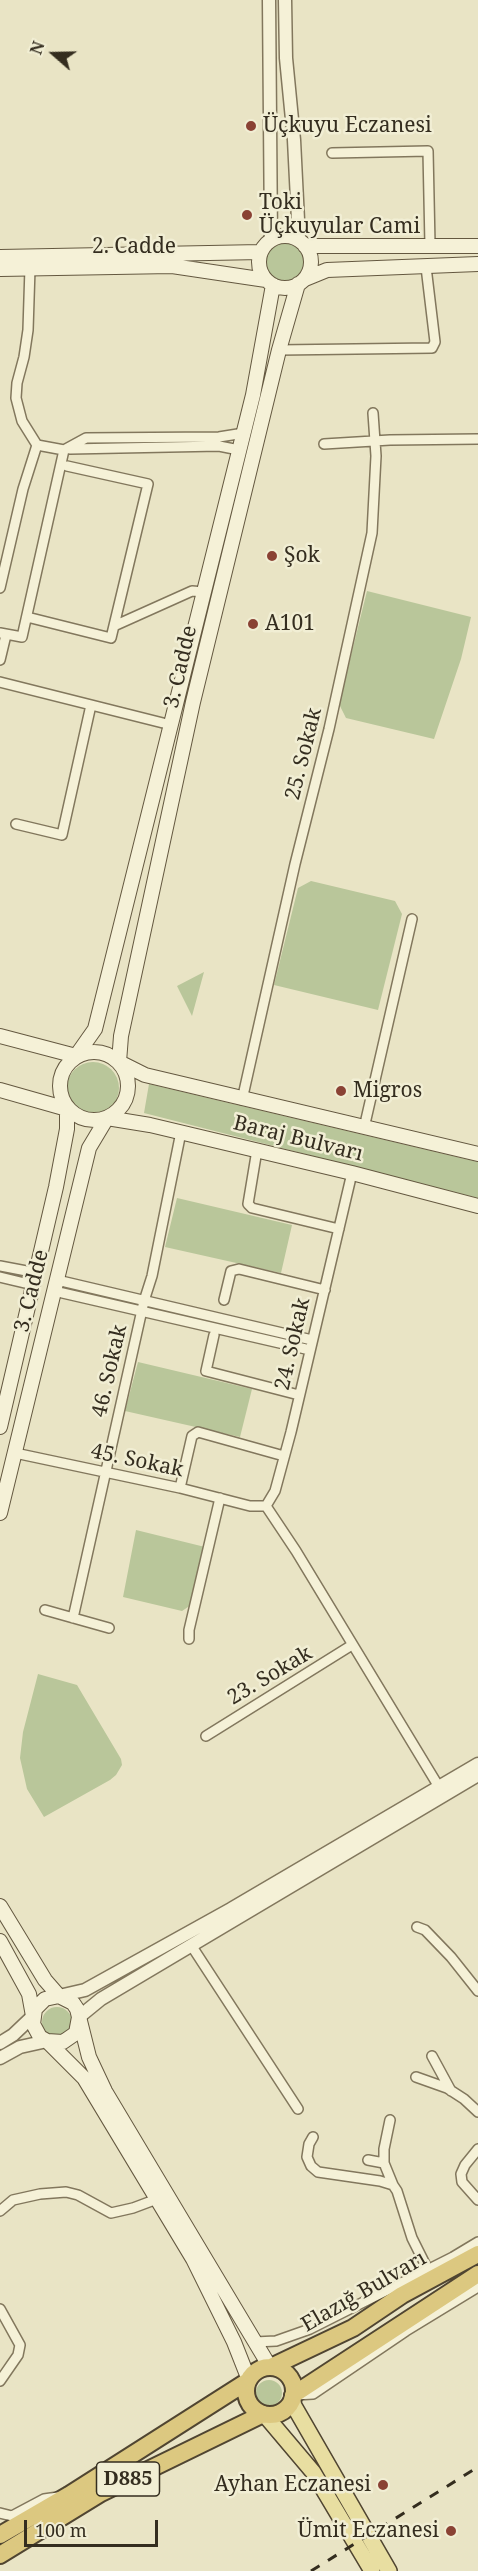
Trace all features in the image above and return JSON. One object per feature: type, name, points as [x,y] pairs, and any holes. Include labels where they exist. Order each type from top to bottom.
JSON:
[{"type":"highway","name":"Elazığ Bulvarı","points":[[271,2367],[353,2328],[402,2295],[478,2254]]},
{"type":"highway","name":"Elazığ Bulvarı","points":[[293,2396],[478,2274]]},
{"type":"highway","points":[[271,2367],[286,2373],[291,2379],[293,2396],[285,2409],[278,2413],[263,2414],[250,2404],[246,2389],[249,2380],[257,2371],[271,2367]]},
{"type":"highway","name":"D885","points":[[2,2534],[69,2495],[249,2380]]},
{"type":"highway","name":"D885","points":[[0,2555],[101,2493],[263,2414]]},
{"type":"highway","points":[[0,2560],[24,2542]]},
{"type":"main road","points":[[478,246],[302,243],[285,236],[271,240],[261,252],[259,267],[270,283],[290,288],[327,270],[478,264]]},
{"type":"main road","points":[[302,243],[311,262],[302,281]]},
{"type":"main road","name":"2. Cadde","points":[[0,257],[261,252]]},
{"type":"main road","name":"2. Cadde","points":[[0,269],[172,266],[270,283]]},
{"type":"main road","name":"3. Cadde","points":[[119,1062],[121,1036],[194,702],[279,350],[302,281]]},
{"type":"main road","name":"3. Cadde","points":[[76,1056],[95,1029],[244,433],[270,283]]},
{"type":"main road","points":[[0,1036],[76,1056]]},
{"type":"main road","points":[[0,1090],[67,1109],[86,1120],[107,1118],[117,1113],[128,1094],[129,1082],[119,1062],[110,1055],[99,1052],[87,1052],[76,1056],[64,1069],[59,1086],[61,1098],[67,1109]]},
{"type":"main road","name":"Baraj Bulvarı","points":[[119,1062],[145,1076],[478,1154]]},
{"type":"main road","name":"3. Cadde","points":[[0,1427],[35,1279],[64,1140],[67,1109]]},
{"type":"main road","name":"3. Cadde","points":[[0,1513],[89,1148],[107,1118]]},
{"type":"main road","name":"Baraj Bulvarı","points":[[107,1118],[257,1150],[478,1206]]},
{"type":"main road","points":[[0,1906],[45,1980],[59,1996],[73,2003],[89,2057],[105,2091],[271,2367]]},
{"type":"main road","points":[[0,1941],[29,1994],[36,2031],[84,2078],[193,2259],[234,2342],[249,2380]]},
{"type":"main road","points":[[33,2016],[39,2003],[59,1996]]},
{"type":"main road","points":[[47,2042],[63,2042],[70,2038],[76,2032],[79,2017]]},
{"type":"main road","points":[[293,2396],[294,2406],[389,2571]]},
{"type":"main road","points":[[263,2414],[313,2472],[372,2571]]},
{"type":"street","points":[[269,0],[271,240]]},
{"type":"street","points":[[285,0],[286,58],[302,243]]},
{"type":"street","points":[[332,153],[428,151],[430,245]]},
{"type":"street","points":[[279,350],[432,348],[435,342],[426,267]]},
{"type":"street","points":[[30,268],[28,330],[16,398],[22,421],[37,445],[64,450],[219,446],[239,450]]},
{"type":"street","name":"25. Sokak","points":[[242,1100],[361,590],[372,533],[375,441],[373,413]]},
{"type":"street","points":[[0,660],[3,634],[22,637],[64,450],[86,438],[219,437],[244,433]]},
{"type":"street","points":[[324,444],[478,439]]},
{"type":"street","points":[[0,588],[23,489],[37,445]]},
{"type":"street","points":[[27,617],[111,638],[148,484],[67,466]]},
{"type":"street","points":[[114,626],[192,591],[204,592]]},
{"type":"street","points":[[0,682],[171,725]]},
{"type":"street","points":[[16,824],[62,835],[91,705]]},
{"type":"street","points":[[364,1128],[412,919]]},
{"type":"street","name":"46. Sokak","points":[[73,1618],[152,1276],[181,1132]]},
{"type":"street","points":[[257,1150],[248,1204],[252,1208],[339,1229]]},
{"type":"street","name":"24. Sokak","points":[[266,1506],[275,1491],[300,1395],[352,1173]]},
{"type":"street","points":[[0,1266],[35,1279]]},
{"type":"street","points":[[224,1300],[231,1271],[238,1269],[325,1290]]},
{"type":"street","points":[[0,1277],[35,1279]]},
{"type":"street","points":[[55,1286],[311,1345]]},
{"type":"street","points":[[214,1335],[206,1371],[300,1395]]},
{"type":"street","points":[[180,1488],[192,1436],[198,1432],[284,1456]]},
{"type":"street","name":"45. Sokak","points":[[15,1454],[180,1488],[250,1506],[266,1506]]},
{"type":"street","points":[[189,1639],[189,1630],[220,1498]]},
{"type":"street","points":[[266,1506],[439,1787]]},
{"type":"street","points":[[45,1610],[109,1628]]},
{"type":"street","name":"23. Sokak","points":[[206,1736],[352,1645]]},
{"type":"street","points":[[59,1996],[85,1990],[478,1764]]},
{"type":"street","points":[[79,2017],[101,1999],[478,1774]]},
{"type":"street","points":[[417,1927],[425,1930],[451,1957],[478,1991]]},
{"type":"street","points":[[191,1945],[298,2109]]},
{"type":"street","points":[[0,2043],[14,2035],[33,2016]]},
{"type":"street","points":[[0,2058],[20,2047],[47,2042]]},
{"type":"street","points":[[432,2056],[451,2091]]},
{"type":"street","points":[[416,2077],[451,2091],[478,2112]]},
{"type":"street","points":[[390,2121],[384,2149],[384,2163],[397,2191],[412,2238],[428,2270]]},
{"type":"street","points":[[313,2137],[309,2144],[307,2157],[311,2166],[318,2172],[381,2181],[393,2186]]},
{"type":"street","points":[[478,2149],[461,2174],[462,2182],[478,2200]]},
{"type":"street","points":[[368,2160],[384,2163]]},
{"type":"street","points":[[0,2211],[13,2200],[40,2194],[66,2192],[78,2195],[111,2213],[157,2199]]},
{"type":"street","points":[[255,2342],[276,2341],[310,2329],[428,2270],[478,2242]]},
{"type":"street","points":[[293,2396],[313,2394],[406,2331],[478,2287]]},
{"type":"street","points":[[0,2309],[20,2345],[18,2355],[0,2381]]},
{"type":"street","points":[[0,2513],[12,2516],[44,2499],[69,2495]]},
{"type":"green space","points":[[284,242],[298,248],[304,262],[298,276],[284,282],[270,276],[264,262],[270,248]]},
{"type":"green space","points":[[367,591],[471,617],[461,659],[434,739],[346,718],[339,704]]},
{"type":"green space","points":[[311,881],[395,901],[402,914],[378,1010],[274,985],[298,888]]},
{"type":"green space","points":[[204,972],[192,1016],[177,986]]},
{"type":"green space","points":[[88,1062],[98,1062],[112,1069],[119,1088],[112,1107],[98,1114],[88,1114],[78,1110],[71,1103],[67,1093],[67,1083],[71,1073],[78,1066]]},
{"type":"green space","points":[[149,1084],[478,1162],[478,1198],[144,1113]]},
{"type":"green space","points":[[177,1198],[292,1225],[281,1273],[165,1247]]},
{"type":"green space","points":[[138,1362],[252,1389],[240,1437],[125,1411]]},
{"type":"green space","points":[[136,1530],[205,1547],[191,1605],[182,1611],[123,1597]]},
{"type":"green space","points":[[38,1674],[77,1685],[121,1759],[122,1765],[110,1780],[44,1817],[27,1789],[20,1758],[23,1732]]},
{"type":"green space","points":[[57,2007],[68,2011],[72,2022],[68,2033],[57,2037],[46,2033],[42,2022],[46,2011]]},
{"type":"green space","points":[[269,2380],[278,2384],[282,2393],[278,2402],[269,2406],[260,2402],[256,2393],[260,2384]]},
{"type":"railway","points":[[311,2571],[478,2467]]},
{"type":"place","name":"Üçkuyu Eczanesi","points":[[251,126]]},
{"type":"place","name":"Toki Üçkuyular Cami","points":[[247,215]]},
{"type":"place","name":"Şok","points":[[272,556]]},
{"type":"place","name":"A101","points":[[253,624]]},
{"type":"place","name":"Migros","points":[[341,1091]]},
{"type":"place","name":"Ayhan Eczanesi","points":[[383,2485]]},
{"type":"place","name":"Ümit Eczanesi","points":[[451,2531]]}]
